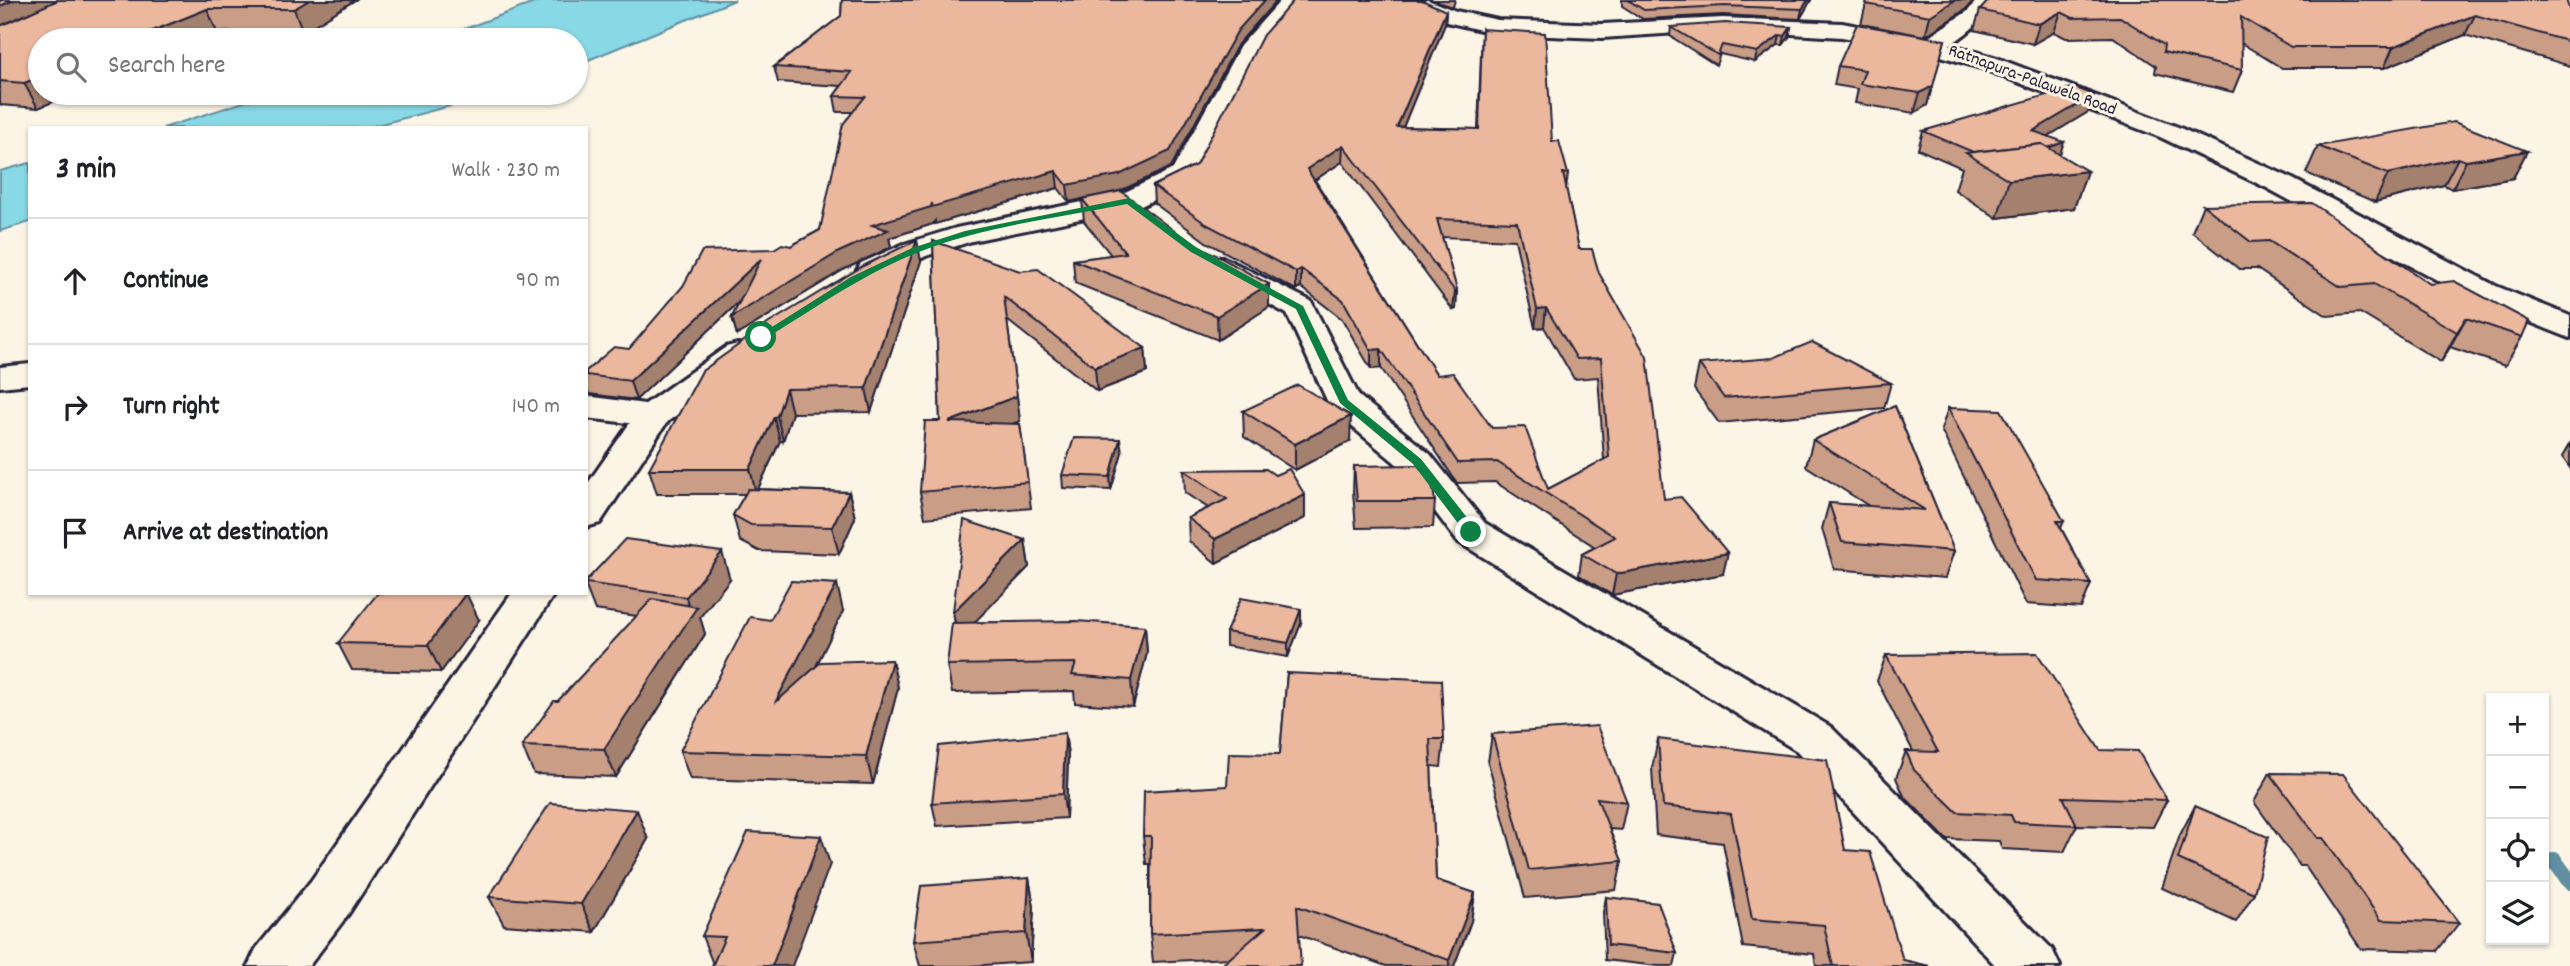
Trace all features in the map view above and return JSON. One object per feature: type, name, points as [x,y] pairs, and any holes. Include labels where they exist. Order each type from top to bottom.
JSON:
[{"type":"street","points":[[843,286],[915,250],[965,234],[1129,201],[1184,174],[1251,46],[1292,0]]},
{"type":"street","name":"Ratnapura-Palawela Road","points":[[1409,0],[1450,16],[1498,27],[1602,31],[1723,24],[1842,30],[1930,46],[1989,62],[2169,132],[2277,182],[2485,292],[2570,328]]},
{"type":"street","points":[[1930,46],[1976,16],[1987,0]]},
{"type":"street","points":[[1129,201],[1161,225]]},
{"type":"street","points":[[1194,250],[1300,308],[1344,401],[1417,462],[1471,532],[1814,739],[2032,966]]},
{"type":"street","points":[[588,512],[654,415],[761,337]]},
{"type":"street","points":[[0,377],[28,374]]},
{"type":"street","points":[[588,407],[654,415]]},
{"type":"street","points":[[276,966],[331,897],[533,595]]},
{"type":"water","points":[[542,0],[735,0],[588,60],[588,28],[466,28]]},
{"type":"water","points":[[235,105],[454,105],[374,126],[169,126]]},
{"type":"water","points":[[28,164],[28,223],[0,231],[0,171]]},
{"type":"building","points":[[0,0],[14,0],[0,6]]},
{"type":"building","points":[[58,0],[309,0],[294,9],[207,9],[160,28],[28,28],[28,82],[24,83],[0,81],[0,26]]},
{"type":"building","points":[[842,0],[1265,0],[1238,30],[1170,151],[1119,175],[1067,185],[1056,171],[932,207],[932,203],[931,207],[872,225],[888,230],[839,252],[732,317],[761,259],[630,381],[588,375],[588,369],[614,347],[629,349],[683,286],[702,251],[774,249],[782,244],[791,246],[820,230],[843,124],[865,97],[834,96],[852,72],[774,67],[841,16]]},
{"type":"building","points":[[1294,0],[1422,0],[1446,11],[1397,127],[1479,129],[1482,29],[1545,33],[1552,141],[1559,141],[1568,174],[1563,173],[1579,249],[1592,249],[1599,273],[1647,357],[1664,499],[1681,497],[1728,553],[1616,574],[1582,554],[1615,537],[1497,462],[1458,463],[1381,349],[1371,350],[1343,300],[1301,269],[1296,272],[1206,224],[1153,186],[1196,165],[1263,35]],"holes":[[[1343,145],[1455,291],[1457,290],[1437,219],[1517,222],[1537,309],[1546,308],[1577,359],[1601,358],[1609,457],[1548,489],[1525,427],[1492,428],[1453,373],[1437,375],[1307,169]]]},
{"type":"building","points":[[1628,0],[1808,0],[1802,9],[1725,6],[1644,10]]},
{"type":"building","points":[[1867,0],[1955,0],[1930,16],[1866,4]]},
{"type":"building","points":[[1989,0],[2566,0],[2570,11],[2570,42],[2475,15],[2393,47],[2291,47],[2241,17],[2242,70],[2163,52],[2164,45],[2120,17],[2073,18],[2061,12],[2039,24],[1980,10]]},
{"type":"building","points":[[1725,23],[1791,27],[1785,36],[1780,35],[1757,52],[1722,45],[1718,55],[1671,27]]},
{"type":"building","points":[[1857,24],[1945,40],[1933,86],[1920,93],[1860,84],[1865,70],[1838,66]]},
{"type":"building","points":[[2074,87],[2094,95],[2033,131],[2064,142],[2048,148],[2042,144],[1973,152],[1923,131]]},
{"type":"building","points":[[2454,122],[2527,151],[2466,161],[2458,158],[2388,174],[2318,146]]},
{"type":"building","points":[[2042,144],[2087,171],[2009,180],[1966,153]]},
{"type":"building","points":[[1121,191],[1181,236],[1269,284],[1217,316],[1073,260],[1126,253],[1082,199]]},
{"type":"building","points":[[2312,203],[2430,284],[2454,281],[2529,321],[2522,337],[2466,318],[2457,332],[2374,284],[2341,287],[2269,241],[2251,242],[2203,205]]},
{"type":"building","points":[[917,240],[866,388],[786,389],[777,416],[774,417],[750,469],[649,469],[702,371],[769,323],[863,266]]},
{"type":"building","points":[[933,241],[1020,271],[1038,269],[1145,348],[1095,367],[1004,297],[1017,396],[949,422],[1020,424],[1028,482],[920,492],[925,421],[940,421]]},
{"type":"building","points":[[1812,342],[1891,383],[1724,398],[1699,364],[1773,358]]},
{"type":"building","points":[[1298,385],[1351,416],[1295,444],[1243,411]]},
{"type":"building","points":[[1895,406],[1954,551],[1842,542],[1829,503],[1925,510],[1813,440]]},
{"type":"building","points":[[1948,408],[2001,410],[2064,521],[2057,521],[2091,584],[2036,580]]},
{"type":"building","points":[[1074,438],[1120,439],[1110,477],[1062,475]]},
{"type":"building","points":[[1418,465],[1432,483],[1435,501],[1357,501],[1354,466]]},
{"type":"building","points":[[1266,469],[1275,475],[1289,469],[1305,495],[1215,539],[1188,518],[1227,499],[1184,470]]},
{"type":"building","points":[[748,489],[849,492],[832,527],[751,525],[733,515]]},
{"type":"building","points":[[964,520],[1025,540],[953,612]]},
{"type":"building","points":[[625,539],[722,552],[686,597],[588,583],[588,579]]},
{"type":"building","points":[[791,581],[837,584],[775,703],[821,662],[892,660],[866,756],[680,751],[750,617],[770,620]]},
{"type":"building","points":[[376,595],[465,595],[428,645],[338,643]]},
{"type":"building","points":[[1241,598],[1301,609],[1288,643],[1226,632]]},
{"type":"building","points":[[652,599],[697,607],[604,749],[522,746],[554,701],[558,701]]},
{"type":"building","points":[[1076,621],[1145,626],[1131,680],[1072,675],[1076,663],[947,665],[952,623]]},
{"type":"building","points":[[2037,653],[2100,750],[2138,751],[2167,800],[2063,797],[2077,825],[2014,822],[2011,815],[1957,812],[1914,770],[1906,751],[1938,752],[1886,655]]},
{"type":"building","points":[[1287,673],[1441,680],[1444,739],[1430,739],[1436,880],[1475,893],[1449,960],[1297,906],[1301,966],[1223,966],[1265,928],[1150,934],[1151,836],[1143,836],[1144,791],[1227,786],[1229,753],[1280,754]]},
{"type":"building","points":[[1597,726],[1627,802],[1597,798],[1622,861],[1529,870],[1492,734]]},
{"type":"building","points":[[1065,733],[1063,794],[932,803],[939,746]]},
{"type":"building","points":[[1658,739],[1827,760],[1845,850],[1870,852],[1903,960],[1929,966],[1833,966],[1824,925],[1752,919],[1731,814],[1663,806]]},
{"type":"building","points":[[2270,773],[2343,774],[2459,923],[2381,920],[2323,838],[2318,838]]},
{"type":"building","points":[[550,803],[637,810],[581,904],[489,897]]},
{"type":"building","points":[[2195,806],[2268,837],[2254,893],[2178,859]]},
{"type":"building","points":[[748,832],[821,836],[772,966],[712,966],[725,937],[702,936]]},
{"type":"building","points":[[1029,878],[1026,933],[913,941],[921,886]]},
{"type":"building","points":[[1606,897],[1658,903],[1677,953],[1608,945]]},
{"type":"waterway","points":[[2554,860],[2570,882]]},
{"type":"route","points":[[761,337],[855,279],[915,250],[965,234],[1129,201],[1194,250],[1300,308],[1344,401],[1417,462],[1471,532]]}]
